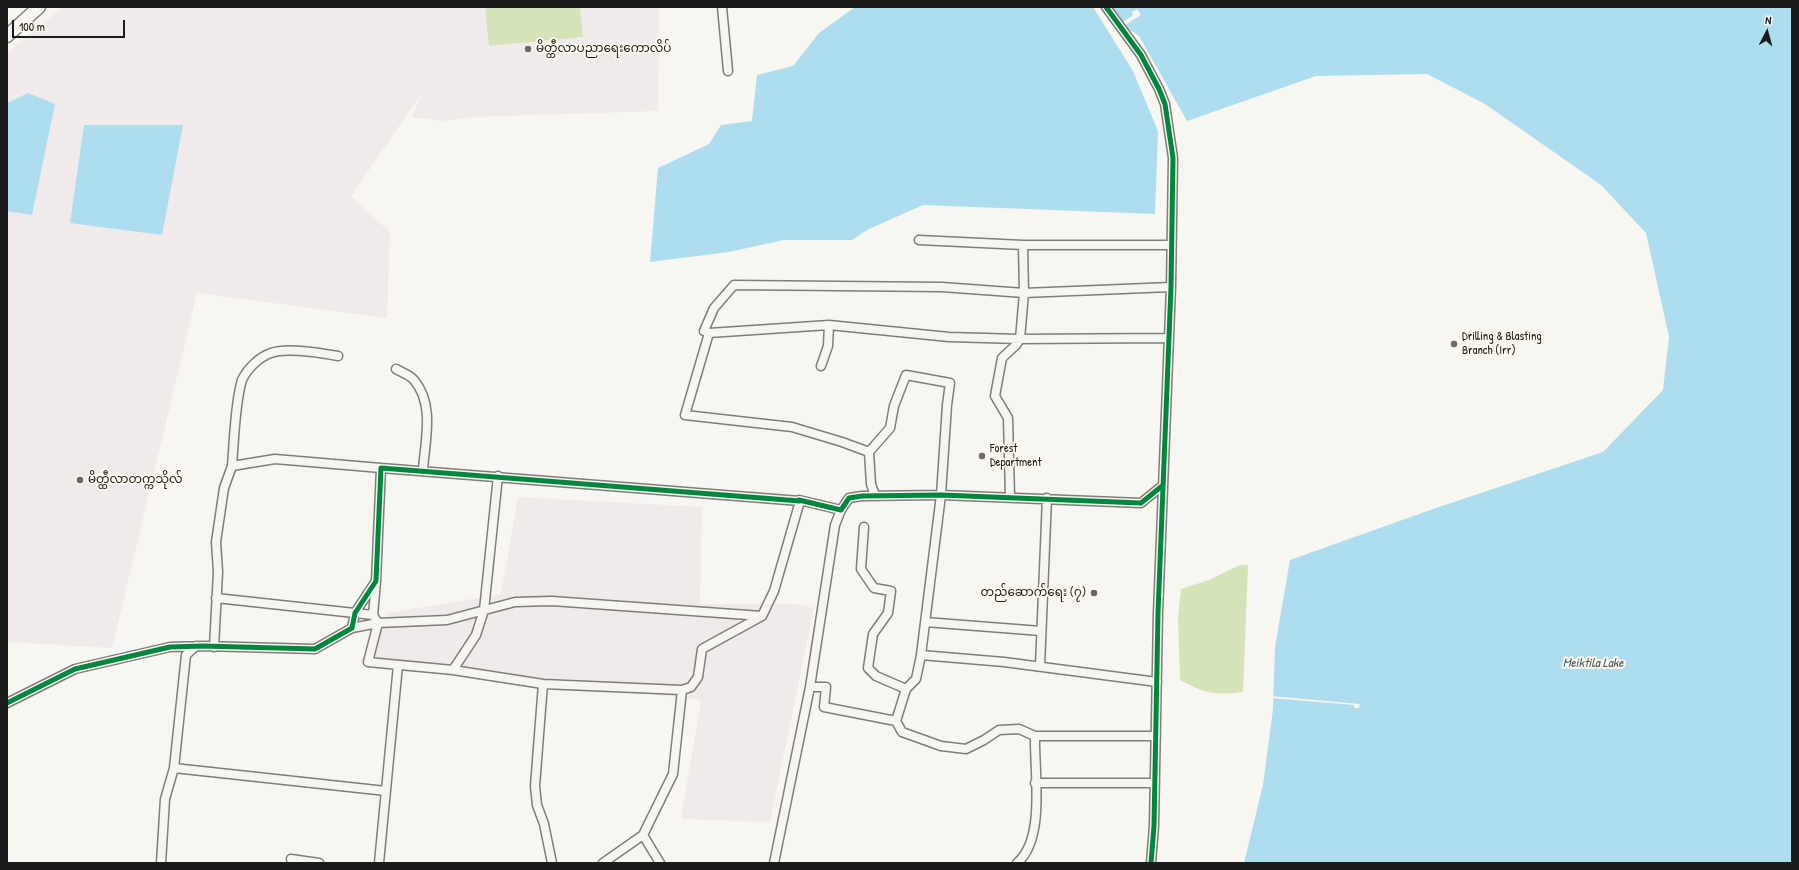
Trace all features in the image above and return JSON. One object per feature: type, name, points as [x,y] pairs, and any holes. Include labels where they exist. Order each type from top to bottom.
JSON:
[{"type":"highway","points":[[7,36],[39,7]]},
{"type":"street","points":[[722,7],[728,71]]},
{"type":"street","points":[[1106,7],[1141,55],[1159,89],[1165,104],[1173,158],[1171,287],[1162,486],[1154,826],[1151,863]]},
{"type":"street","points":[[919,240],[1023,245],[1171,245]]},
{"type":"street","points":[[1010,497],[1008,418],[995,396],[1002,358],[1016,345],[1020,339],[1024,293],[1023,245]]},
{"type":"street","points":[[1168,338],[1020,339],[949,337],[829,325],[709,333],[704,331],[714,308],[734,285],[942,287],[1024,293],[1171,287]]},
{"type":"street","points":[[822,366],[828,346],[829,325]]},
{"type":"street","points":[[709,333],[685,415],[792,426],[869,452]]},
{"type":"street","points":[[214,647],[218,572],[216,542],[224,488],[232,466],[239,394],[243,379],[255,362],[271,352],[302,351],[338,356]]},
{"type":"street","points":[[396,369],[414,379],[422,392],[428,410],[423,470]]},
{"type":"street","points":[[875,496],[871,484],[869,452],[890,428],[894,406],[906,375],[950,383],[947,405],[941,495],[925,622],[916,679],[906,689],[896,721],[902,732],[940,746],[966,749],[999,730],[1019,729],[1035,736],[1156,736]]},
{"type":"street","points":[[232,466],[275,459],[800,501],[799,500],[840,510]]},
{"type":"street","points":[[381,468],[373,615],[378,623],[368,662],[453,670],[543,684],[682,690],[691,687],[698,677],[702,649],[762,616],[774,592],[800,501]]},
{"type":"street","points":[[453,670],[476,635],[484,610],[498,476]]},
{"type":"street","points":[[774,863],[810,687],[835,525],[840,510],[849,498],[941,495],[1047,498],[1141,503],[1162,486]]},
{"type":"street","points":[[1040,666],[1047,498]]},
{"type":"street","points":[[864,527],[861,570],[874,588],[891,592],[888,613],[873,634],[868,668],[876,676],[906,689]]},
{"type":"street","points":[[352,628],[356,613],[376,581]]},
{"type":"street","points":[[216,598],[373,615]]},
{"type":"street","points":[[7,703],[75,669],[170,647],[196,646],[315,649],[352,628],[378,623],[447,620],[515,602],[552,601],[762,616]]},
{"type":"street","points":[[925,622],[1041,631]]},
{"type":"street","points":[[161,863],[165,799],[174,768],[186,655],[196,646]]},
{"type":"street","points":[[920,655],[1040,666],[1157,682]]},
{"type":"street","points":[[379,863],[398,665]]},
{"type":"street","points":[[543,684],[535,786],[537,805],[544,824],[552,863]]},
{"type":"street","points":[[810,687],[826,687],[824,707],[896,721]]},
{"type":"street","points":[[603,863],[643,835],[673,774],[682,690]]},
{"type":"street","points":[[1017,863],[1033,839],[1037,811],[1035,736]]},
{"type":"street","points":[[174,768],[386,791]]},
{"type":"street","points":[[1036,783],[1155,783]]},
{"type":"street","points":[[643,835],[660,863]]},
{"type":"street","points":[[290,859],[320,863]]},
{"type":"shaded area","name":"မိတ္ထီလာတက္ကသိုလ်","points":[[62,7],[659,7],[658,111],[472,117],[442,121],[412,117],[422,93],[351,196],[390,232],[387,318],[197,293],[112,648],[7,642],[7,53]]},
{"type":"shaded area","points":[[518,497],[702,507],[700,604],[794,604],[814,608],[770,822],[681,819],[701,700],[360,662],[388,613],[501,594]]},
{"type":"green space","points":[[485,7],[580,7],[583,37],[489,46]]},
{"type":"green space","points":[[1240,565],[1248,565],[1243,692],[1225,694],[1203,691],[1180,680],[1178,618],[1181,589],[1209,580]]},
{"type":"water","points":[[855,7],[1093,7],[1133,71],[1158,131],[1155,214],[923,205],[867,230],[852,240],[784,240],[729,252],[650,262],[658,168],[709,144],[721,125],[752,121],[757,75],[793,66],[819,33]]},
{"type":"water","name":"Meiktila Lake","points":[[1111,7],[1792,7],[1792,863],[1244,863],[1263,785],[1273,709],[1275,647],[1290,560],[1436,508],[1603,452],[1663,390],[1669,337],[1646,233],[1601,185],[1485,104],[1427,74],[1316,76],[1187,121],[1139,36],[1124,26]]},
{"type":"water","points":[[28,93],[55,104],[32,215],[7,211],[7,103]]},
{"type":"water","points":[[84,125],[183,125],[162,235],[70,223]]},
{"type":"pier","points":[[1137,9],[1141,15],[1124,26],[1122,23],[1133,15],[1132,12]]},
{"type":"pier","points":[[1271,696],[1360,704],[1359,708],[1354,708],[1354,705],[1271,698]]},
{"type":"cycle path","points":[[1106,7],[1141,55],[1159,89],[1165,104],[1173,158],[1171,287],[1158,613],[1154,826],[1151,863]]},
{"type":"cycle path","points":[[7,703],[75,669],[170,647],[203,646],[315,649],[352,628],[355,613],[376,581],[381,468],[800,501],[799,500],[841,510],[849,498],[862,496],[941,495],[1141,503],[1162,486]]},
{"type":"place","name":"မိတ္ထီလာပညာရေးကောလိပ်","points":[[528,49]]},
{"type":"place","name":"Drilling & Blasting Branch (Irr)","points":[[1454,344]]},
{"type":"place","name":"Forest Department","points":[[982,456]]},
{"type":"place","name":"မိတ္ထီလာတက္ကသိုလ်","points":[[80,480]]},
{"type":"place","name":"တည်ဆောက်ရေး (၇)","points":[[1094,593]]}]
